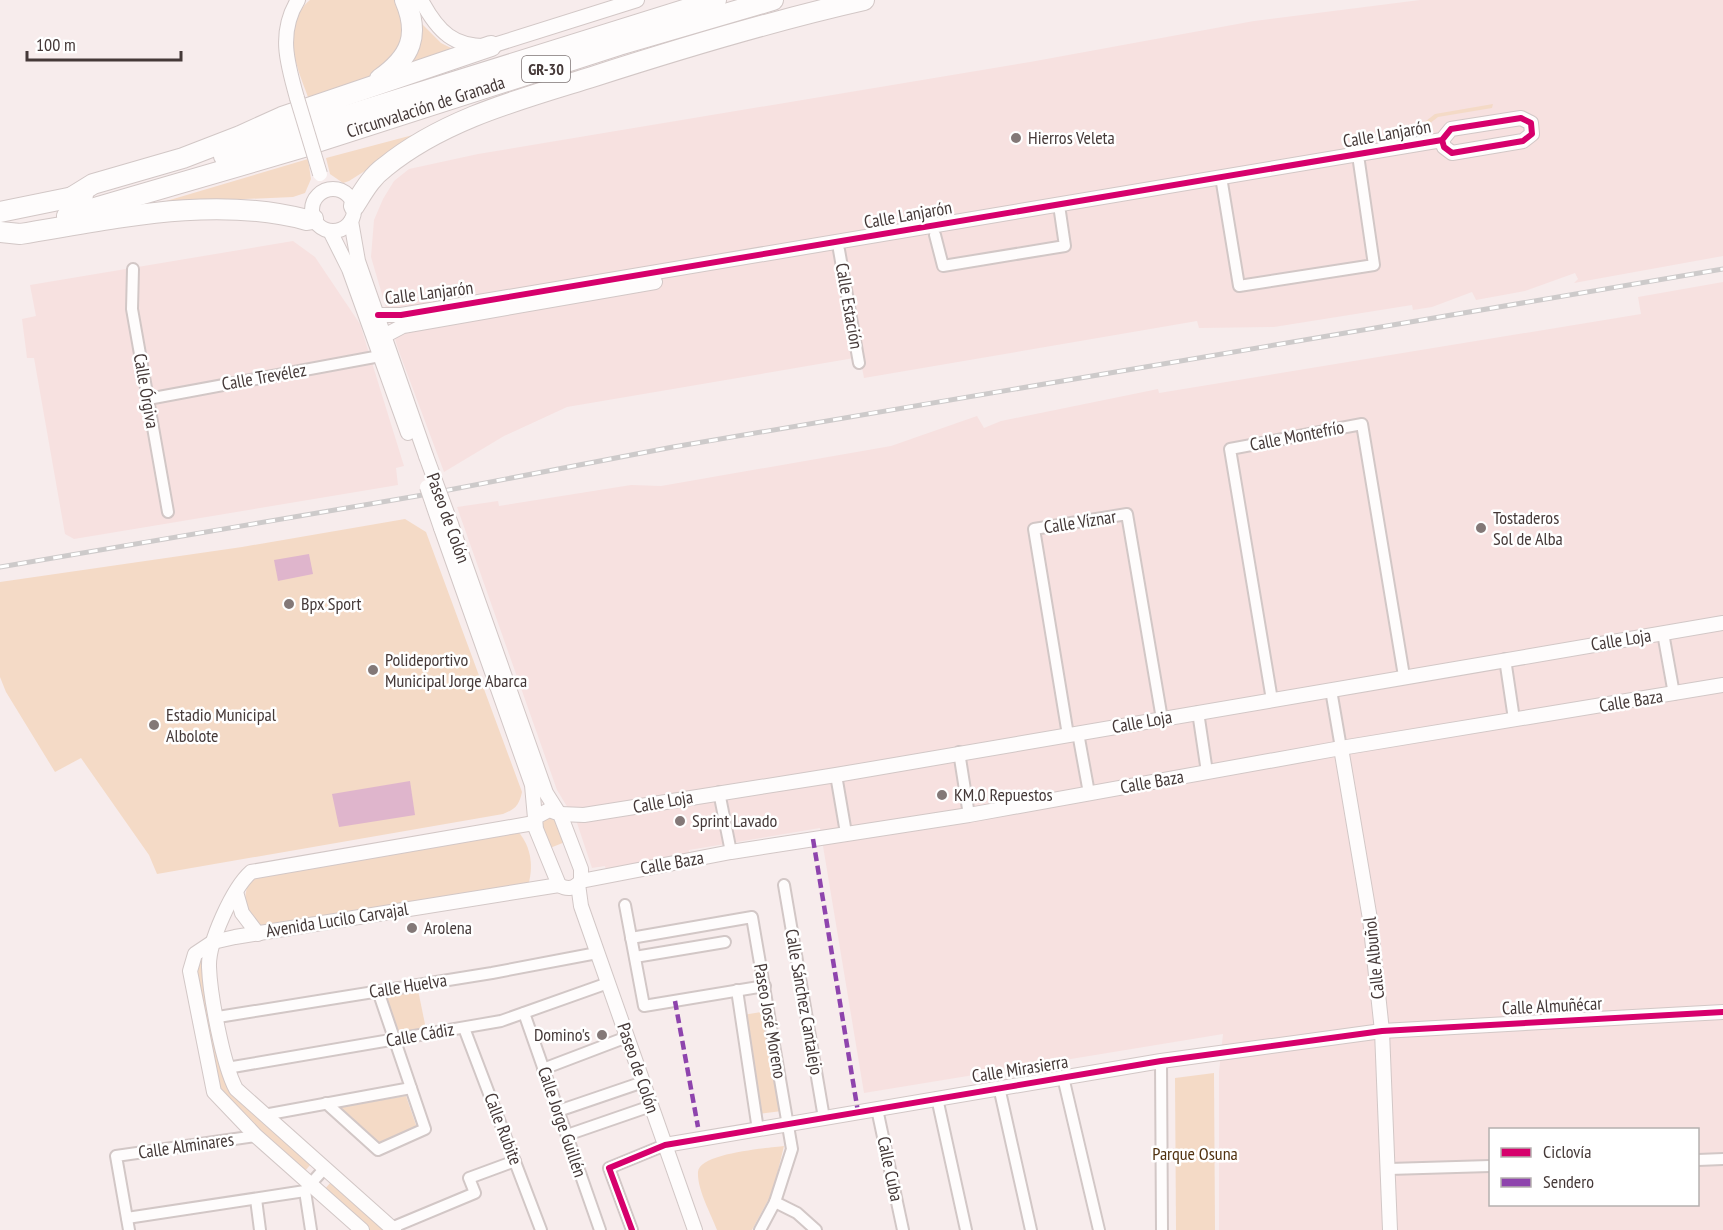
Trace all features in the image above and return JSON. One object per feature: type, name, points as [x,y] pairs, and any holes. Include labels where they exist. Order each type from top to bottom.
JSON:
[{"type":"highway","points":[[372,84],[389,72],[405,56],[411,44],[413,29],[405,0]]},
{"type":"highway","name":"Circunvalación de Granada","points":[[0,232],[140,196],[310,136],[716,0]]},
{"type":"highway","name":"Circunvalación de Granada","points":[[0,212],[72,197],[310,136],[772,0]]},
{"type":"highway","points":[[352,213],[371,180],[385,166],[447,128],[540,93],[727,33],[864,0]]},
{"type":"highway","points":[[72,197],[93,184],[183,158],[282,117],[372,84],[491,46]]},
{"type":"highway","points":[[0,232],[20,234],[191,209],[245,209],[307,220],[313,219]]},
{"type":"street","points":[[298,0],[289,14],[285,32],[289,70],[326,189]]},
{"type":"street","points":[[421,0],[433,21],[448,36],[473,47],[491,46],[637,0]]},
{"type":"street","name":"Calle Lanjarón","points":[[384,336],[411,324],[936,235],[1221,181],[1359,162],[1443,143],[1451,129],[1521,118],[1531,123],[1532,134],[1523,141],[1452,153],[1443,143]]},
{"type":"street","name":"Calle Lanjarón","points":[[378,315],[401,315],[1443,143]]},
{"type":"street","name":"Calle Lanjarón","points":[[1221,181],[1239,286],[1374,265],[1359,162]]},
{"type":"street","points":[[333,188],[347,193],[352,213],[342,229],[330,231],[317,225],[313,219],[312,204],[320,192],[333,188]]},
{"type":"street","name":"Calle Lanjarón","points":[[936,235],[942,266],[1065,246],[1060,212]]},
{"type":"street","name":"Paseo de Colón","points":[[352,213],[358,261],[378,315],[422,458],[532,785],[535,820],[581,906],[695,1230]]},
{"type":"street","name":"Paseo de Colón","points":[[330,231],[349,269],[380,356],[422,458]]},
{"type":"street","name":"Calle Estación","points":[[839,250],[859,363]]},
{"type":"street","name":"Calle Órgiva","points":[[134,269],[132,309],[168,512]]},
{"type":"street","name":"Calle Trevélez","points":[[148,399],[380,356]]},
{"type":"street","name":"Calle Montefrío","points":[[1272,700],[1230,449],[1362,424],[1404,676]]},
{"type":"street","name":"Calle Víznar","points":[[1073,734],[1034,530],[1127,514],[1162,719]]},
{"type":"street","name":"Paseo de Colón","points":[[446,526],[546,793],[559,813],[581,869],[571,885]]},
{"type":"street","name":"Calle Loja","points":[[535,820],[549,810],[584,815],[836,775],[959,752],[1723,623]]},
{"type":"street","points":[[1663,633],[1674,694]]},
{"type":"street","points":[[1504,659],[1514,719]]},
{"type":"street","name":"Calle Baza","points":[[571,885],[731,852],[969,815],[1341,748],[1723,685]]},
{"type":"street","name":"Calle Albuñol","points":[[1331,690],[1371,919],[1382,1031],[1390,1230]]},
{"type":"street","points":[[1198,712],[1207,772]]},
{"type":"street","points":[[1073,734],[1089,793]]},
{"type":"street","points":[[959,752],[969,815]]},
{"type":"street","points":[[836,775],[846,833]]},
{"type":"street","points":[[719,792],[731,852]]},
{"type":"street","points":[[515,1161],[469,1178],[474,1193],[392,1229],[236,1089],[227,1068],[209,966],[213,942],[241,881],[251,872],[535,820]]},
{"type":"street","name":"Avenida Lucilo Carvajal","points":[[236,892],[242,913],[258,934],[571,885]]},
{"type":"street","name":"Calle Sánchez Cantalejo","points":[[784,885],[824,1118]]},
{"type":"street","points":[[625,905],[644,1006],[765,986]]},
{"type":"street","name":"Paseo José Moreno","points":[[631,938],[752,917],[788,1125]]},
{"type":"street","points":[[258,934],[213,942],[195,954],[190,970],[209,1079],[214,1092],[225,1107],[307,1188],[362,1230]]},
{"type":"street","points":[[635,957],[725,942]]},
{"type":"street","name":"Calle Huelva","points":[[218,1017],[597,952]]},
{"type":"street","name":"Calle Cádiz","points":[[227,1068],[501,1021],[608,983]]},
{"type":"street","name":"Paseo José Moreno","points":[[737,990],[758,1130]]},
{"type":"street","points":[[326,1103],[378,1150],[425,1129],[378,991]]},
{"type":"street","name":"Calle Almuñécar","points":[[1382,1031],[1723,1012]]},
{"type":"street","name":"Calle Jorge Guillén","points":[[524,1013],[600,1230]]},
{"type":"street","name":"Calle Rubite","points":[[464,1028],[541,1230]]},
{"type":"street","name":"Calle Mirasierra","points":[[665,1145],[1161,1061],[1382,1031]]},
{"type":"street","points":[[543,1069],[627,1037]]},
{"type":"street","points":[[1161,1061],[1162,1230]]},
{"type":"street","points":[[1063,1077],[1098,1230]]},
{"type":"street","points":[[558,1111],[643,1082]]},
{"type":"street","points":[[999,1087],[1032,1230]]},
{"type":"street","points":[[264,1114],[411,1088]]},
{"type":"street","points":[[937,1098],[966,1230]]},
{"type":"street","points":[[567,1135],[651,1106]]},
{"type":"street","name":"Calle Cuba","points":[[877,1109],[903,1230]]},
{"type":"street","points":[[760,1230],[776,1202],[792,1149],[788,1125]]},
{"type":"street","name":"Calle Alminares","points":[[127,1218],[116,1156],[256,1136]]},
{"type":"street","points":[[632,1230],[609,1168],[665,1145]]},
{"type":"street","points":[[1699,1160],[1723,1160]]},
{"type":"street","points":[[1389,1169],[1489,1166]]},
{"type":"street","points":[[129,1230],[127,1218],[256,1199],[307,1188],[324,1169]]},
{"type":"street","points":[[307,1188],[310,1230]]},
{"type":"street","points":[[256,1199],[260,1230]]},
{"type":"street","points":[[776,1202],[797,1213],[816,1230]]},
{"type":"shaded area","points":[[1420,0],[1723,0],[1723,256],[1574,283],[1578,279],[1575,273],[1525,291],[1476,300],[1472,292],[1432,307],[1413,310],[1412,305],[1274,327],[1199,328],[1197,321],[864,378],[860,357],[567,407],[504,436],[444,472],[398,349],[371,257],[374,220],[383,199],[394,181],[409,169],[478,154],[1030,62],[1254,21]]},
{"type":"shaded area","points":[[293,241],[315,257],[360,324],[404,466],[396,468],[398,485],[74,539],[65,534],[34,358],[27,358],[22,319],[36,316],[30,285]]},
{"type":"shaded area","points":[[1723,282],[1723,1230],[1219,1230],[1219,1072],[1223,1034],[864,1093],[820,828],[689,850],[689,855],[606,870],[605,866],[592,868],[577,823],[557,790],[457,507],[498,501],[499,506],[631,485],[661,486],[891,446],[977,416],[984,428],[1001,421],[1158,389],[1159,393],[1641,314],[1638,297]]},
{"type":"shaded area","points":[[309,554],[313,574],[278,581],[274,560]]},
{"type":"shaded area","points":[[410,781],[415,815],[339,827],[332,794]]},
{"type":"green space","points":[[310,0],[395,0],[401,14],[405,39],[383,65],[363,80],[309,99],[296,60],[292,34],[300,11]]},
{"type":"green space","points":[[422,24],[441,43],[453,49],[410,64],[418,53]]},
{"type":"green space","points":[[1493,104],[1492,108],[1438,117],[1416,134],[1386,142],[1383,139],[1413,131],[1435,114]]},
{"type":"green space","points":[[428,131],[349,181],[343,183],[330,174],[326,158]]},
{"type":"green space","points":[[308,159],[311,179],[305,193],[293,197],[199,201],[146,207]]},
{"type":"green space","points":[[405,519],[426,532],[522,792],[516,806],[503,814],[157,874],[149,855],[81,758],[55,772],[6,692],[0,677],[0,582],[242,547]]},
{"type":"green space","points":[[547,817],[556,819],[565,842],[550,848],[542,824]]},
{"type":"green space","points":[[517,830],[530,856],[531,871],[528,886],[260,930],[247,913],[245,899],[251,878]]},
{"type":"green space","points":[[199,959],[203,959],[222,1069],[311,1164],[304,1172],[226,1100],[216,1083],[195,964]]},
{"type":"green space","points":[[418,990],[426,1029],[397,1034],[386,996]]},
{"type":"green space","points":[[767,1011],[782,1111],[759,1114],[743,1015]]},
{"type":"green space","name":"Parque Osuna","points":[[1214,1073],[1215,1230],[1176,1230],[1175,1078]]},
{"type":"green space","points":[[406,1096],[417,1128],[378,1143],[339,1107]]},
{"type":"green space","points":[[784,1146],[773,1191],[752,1230],[717,1230],[698,1179],[701,1166],[721,1156]]},
{"type":"green space","points":[[331,1182],[385,1230],[368,1230],[324,1190]]},
{"type":"railway","points":[[0,567],[417,496],[673,447],[1723,269]]},
{"type":"marked path","points":[[813,839],[858,1112]]},
{"type":"marked path","points":[[675,1001],[698,1127]]},
{"type":"cycle path","points":[[378,315],[401,315],[1442,140],[1451,129],[1521,118],[1531,123],[1532,134],[1523,141],[1452,153],[1444,147],[1442,140]]},
{"type":"cycle path","points":[[632,1230],[609,1168],[665,1145],[1161,1061],[1382,1031],[1723,1012]]},
{"type":"place","name":"Hierros Veleta","points":[[1016,138]]},
{"type":"place","name":"Tostaderos Sol de Alba","points":[[1481,528]]},
{"type":"place","name":"Bpx Sport","points":[[289,604]]},
{"type":"place","name":"Polideportivo Municipal Jorge Abarca","points":[[373,670]]},
{"type":"place","name":"Estadio Municipal Albolote","points":[[154,725]]},
{"type":"place","name":"KM.0 Repuestos","points":[[942,795]]},
{"type":"place","name":"Sprint Lavado","points":[[680,821]]},
{"type":"place","name":"Arolena","points":[[412,928]]},
{"type":"place","name":"Domino's","points":[[602,1035]]}]
